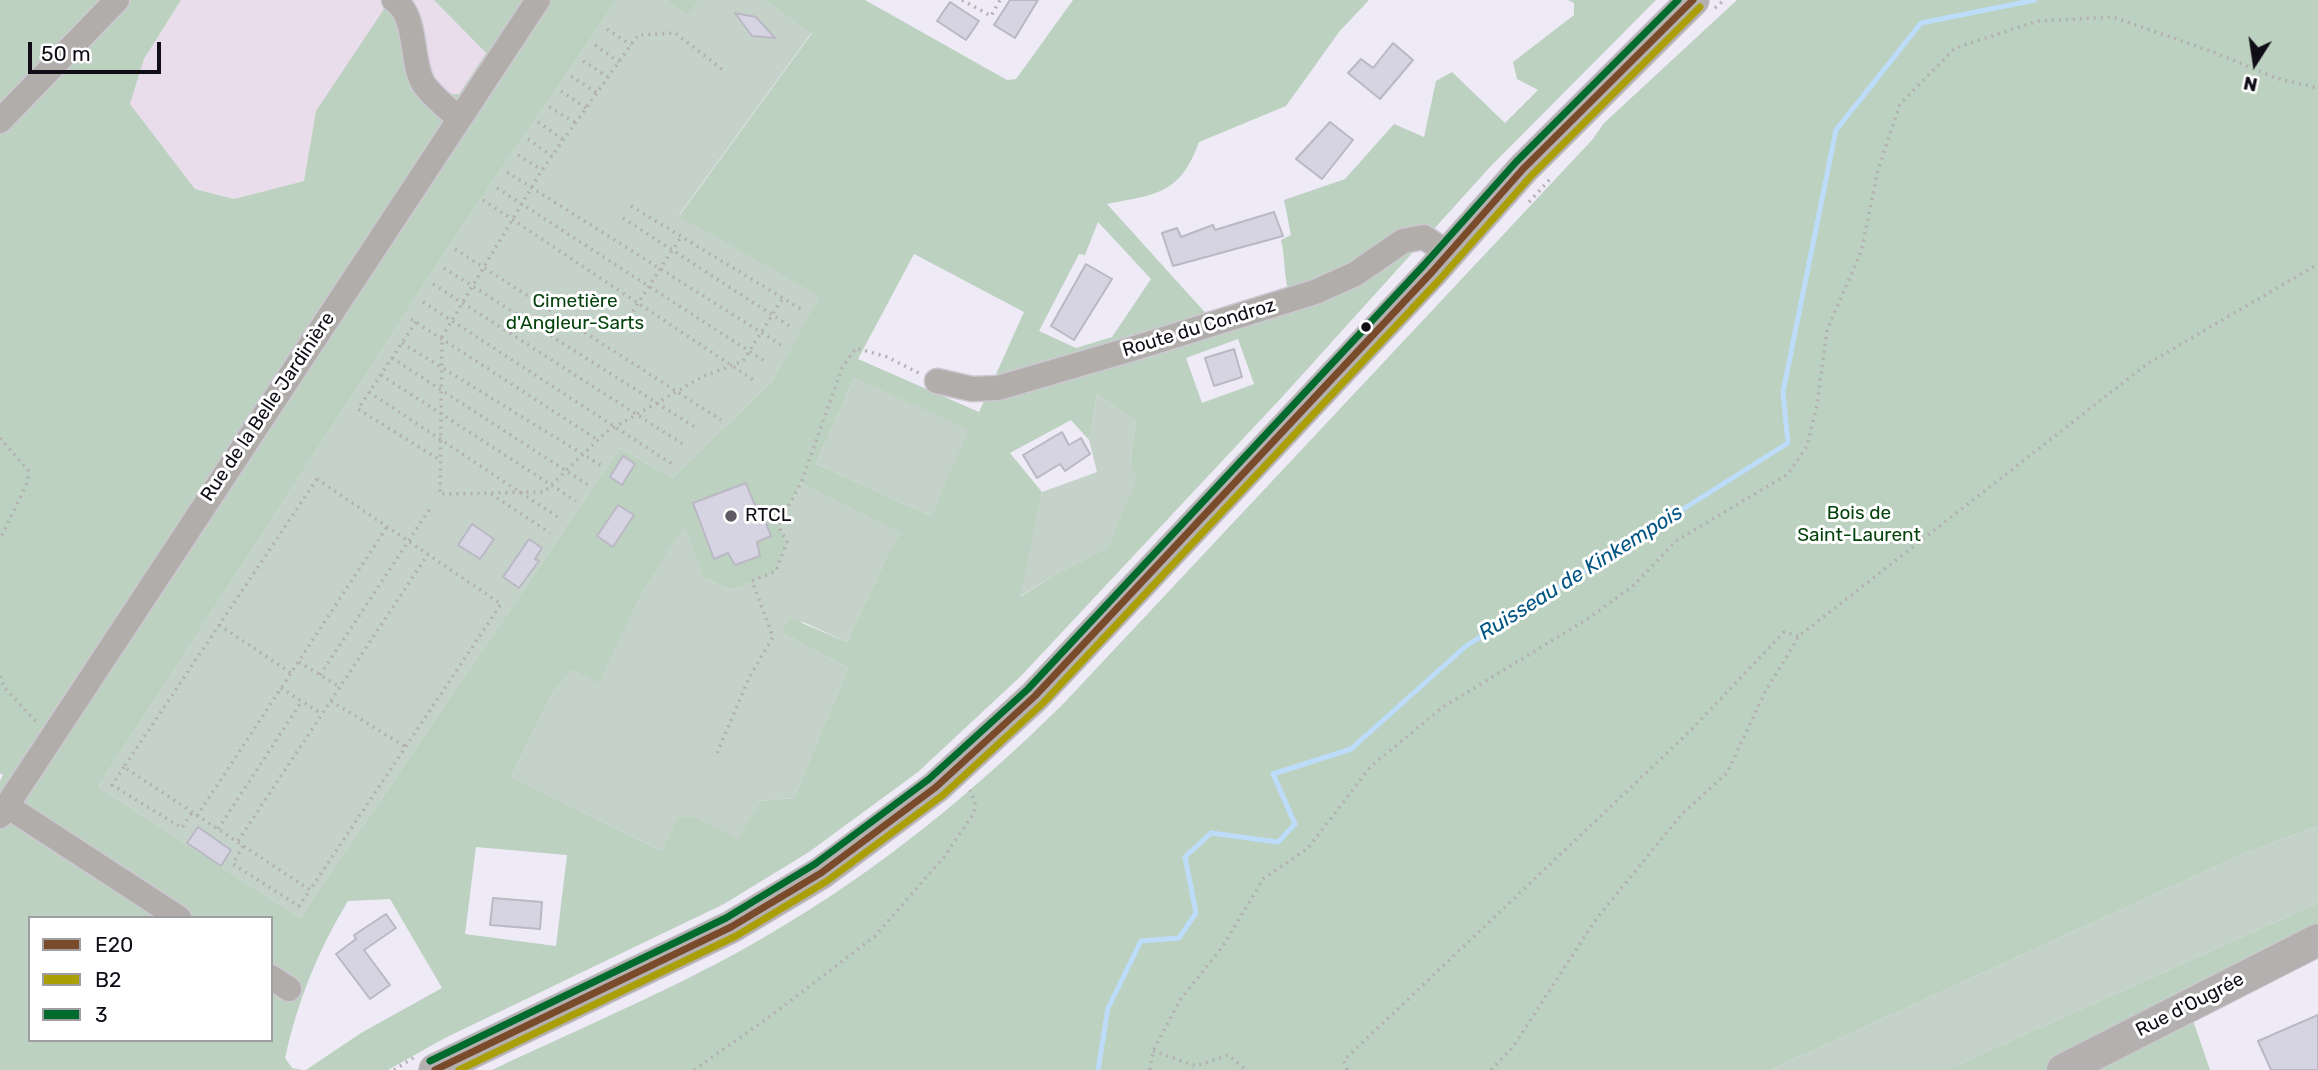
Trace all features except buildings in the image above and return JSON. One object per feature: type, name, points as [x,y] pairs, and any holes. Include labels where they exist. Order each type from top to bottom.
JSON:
[{"type":"main road","points":[[430,1061],[681,953],[764,908],[870,839],[956,771],[1057,672],[1531,160],[1693,0]]},
{"type":"main road","name":"Rue d'Ougrée","points":[[2063,1070],[2318,940]]},
{"type":"street","points":[[0,121],[117,0]]},
{"type":"street","points":[[394,0],[409,25],[415,64],[424,85],[459,119]]},
{"type":"street","name":"Rue de la Belle Jardinière","points":[[3,811],[538,0]]},
{"type":"street","name":"Route du Condroz","points":[[937,381],[972,389],[1011,385],[1315,292],[1355,274],[1403,241],[1424,237],[1447,253]]},
{"type":"street","points":[[3,811],[176,916]]},
{"type":"path","points":[[962,0],[970,2],[991,16],[1000,0]]},
{"type":"path","points":[[1150,1070],[1153,1051],[1180,1000],[1223,946],[1263,879],[1308,848],[1371,766],[1443,707],[1589,618],[1634,585],[1676,541],[1788,474],[1800,460],[1807,446],[1817,405],[1827,330],[1861,251],[1878,170],[1900,104],[1955,48],[2038,21],[2113,17],[2216,53],[2276,78],[2318,88]]},
{"type":"path","points":[[607,29],[631,45]]},
{"type":"path","points":[[722,69],[675,33],[638,35],[542,170],[442,337],[440,494],[544,492],[615,427],[677,392],[743,361],[783,298]]},
{"type":"path","points":[[595,45],[619,62]]},
{"type":"path","points":[[583,61],[608,77]]},
{"type":"path","points":[[571,76],[597,93]]},
{"type":"path","points":[[561,92],[586,108]]},
{"type":"path","points":[[549,107],[576,123]]},
{"type":"path","points":[[538,122],[564,140]]},
{"type":"path","points":[[528,139],[552,156]]},
{"type":"path","points":[[518,155],[542,170]]},
{"type":"path","points":[[507,172],[781,345]]},
{"type":"path","points":[[1527,204],[1554,175]]},
{"type":"path","points":[[497,188],[766,362]]},
{"type":"path","points":[[483,201],[513,218],[755,381]]},
{"type":"path","points":[[631,206],[801,309]]},
{"type":"path","points":[[623,218],[791,327]]},
{"type":"path","points":[[625,323],[681,236]]},
{"type":"path","points":[[454,249],[721,420]]},
{"type":"path","points":[[1491,1070],[1513,1047],[1594,922],[1681,815],[1727,773],[1765,692],[1799,636],[2147,364],[2318,264]]},
{"type":"path","points":[[444,268],[698,429]]},
{"type":"path","points":[[433,284],[686,446]]},
{"type":"path","points":[[423,302],[672,464]]},
{"type":"path","points":[[411,319],[598,440]]},
{"type":"path","points":[[416,322],[358,409],[440,460]]},
{"type":"path","points":[[402,343],[442,365],[602,466]]},
{"type":"path","points":[[717,753],[750,676],[773,637],[752,581],[775,570],[786,542],[778,526],[801,483],[842,368],[856,348],[887,357],[937,381]]},
{"type":"path","points":[[392,358],[588,485]]},
{"type":"path","points":[[381,375],[576,501]]},
{"type":"path","points":[[369,392],[562,520]]},
{"type":"path","points":[[0,438],[28,470],[28,481],[0,539]]},
{"type":"path","points":[[192,812],[181,828],[112,785],[317,479],[501,604],[299,906],[233,864],[243,846]]},
{"type":"path","points":[[489,493],[550,533]]},
{"type":"path","points":[[320,675],[431,507]]},
{"type":"path","points":[[197,816],[387,527]]},
{"type":"path","points":[[237,842],[428,554]]},
{"type":"path","points":[[219,625],[291,673]]},
{"type":"path","points":[[1347,1070],[1344,1060],[1689,732],[1784,632],[1799,636]]},
{"type":"path","points":[[299,662],[340,687]]},
{"type":"path","points":[[0,676],[4,687],[32,715],[48,742]]},
{"type":"path","points":[[281,688],[322,714]]},
{"type":"path","points":[[218,829],[302,701]]},
{"type":"path","points":[[331,701],[406,747]]},
{"type":"path","points":[[124,767],[310,890]]},
{"type":"path","points":[[694,1070],[772,1015],[884,926],[944,857],[974,813],[975,802],[969,788],[956,771]]},
{"type":"path","points":[[1153,1051],[1196,1066],[1228,1055],[1246,1070]]},
{"type":"path","points":[[394,1070],[430,1061]]},
{"type":"shaded area","points":[[181,0],[434,0],[486,53],[459,94],[439,110],[411,90],[396,17],[316,111],[304,181],[234,199],[195,189],[130,104],[144,59]]},
{"type":"green space","points":[[0,0],[181,0],[144,59],[130,104],[195,189],[234,199],[304,181],[316,111],[386,6],[396,17],[411,90],[439,110],[449,94],[459,94],[486,53],[434,0],[617,0],[459,231],[98,787],[300,918],[620,448],[672,478],[772,381],[820,296],[679,216],[812,33],[764,0],[865,0],[1007,80],[1016,79],[1073,0],[1369,0],[1339,32],[1286,106],[1199,142],[1184,172],[1165,189],[1107,204],[1211,319],[1290,296],[1281,240],[1291,235],[1284,200],[1345,179],[1394,124],[1424,137],[1436,81],[1452,72],[1505,123],[1538,90],[1517,79],[1513,62],[1574,15],[1574,3],[1568,0],[1656,0],[1490,167],[1283,396],[1021,676],[918,772],[809,852],[724,904],[443,1039],[388,1070],[306,1070],[361,1033],[442,988],[390,899],[348,901],[327,938],[302,997],[285,1058],[292,1068],[302,1070],[0,1070],[0,781],[3,775],[0,773]],"holes":[[[1098,222],[1151,279],[1112,337],[1076,348],[1039,331],[1079,254],[1085,255]],[[914,254],[1024,312],[979,412],[858,359]],[[1238,339],[1254,384],[1202,403],[1186,358]],[[854,378],[969,430],[931,516],[816,464]],[[1097,394],[1136,421],[1130,463],[1137,478],[1107,548],[1056,574],[1020,597],[1042,492],[1010,453],[1071,420],[1089,440]],[[746,483],[755,506],[759,505],[771,536],[757,542],[756,547],[714,558],[693,503]],[[801,483],[902,533],[888,554],[847,642],[790,618],[782,633],[848,668],[794,798],[760,801],[738,839],[699,818],[679,817],[662,851],[511,777],[553,692],[572,670],[599,683],[641,596],[684,525],[703,577],[732,590],[776,571],[787,542],[778,526]],[[476,847],[567,855],[556,946],[465,934]]]},
{"type":"green space","name":"Cimetière d'Angleur-Sarts","points":[[617,0],[665,0],[688,14],[699,0],[764,0],[812,32],[679,215],[821,295],[772,381],[672,478],[620,448],[300,918],[98,787],[459,231]]},
{"type":"green space","points":[[665,0],[699,0],[688,15]]},
{"type":"green space","name":"Bois de Saint-Laurent","points":[[1737,0],[2318,0],[2318,826],[2247,852],[1770,1070],[492,1070],[666,989],[768,935],[848,884],[960,799],[1064,703],[1592,140],[1604,123]]},
{"type":"green space","points":[[854,378],[970,430],[931,516],[816,464]]},
{"type":"green space","points":[[1097,394],[1136,421],[1130,463],[1138,478],[1107,548],[1019,597],[1042,492],[1097,472],[1089,440]]},
{"type":"green space","points":[[801,483],[903,533],[888,554],[847,642],[803,622],[782,633],[848,668],[794,798],[760,801],[738,840],[699,818],[662,851],[511,777],[553,692],[572,670],[599,682],[641,596],[684,524],[703,577],[732,590],[776,570],[778,526]]},
{"type":"green space","points":[[2318,826],[2318,903],[1946,1070],[1770,1070],[2247,852]]},
{"type":"green space","points":[[2318,903],[2318,930],[2184,994],[2210,1070],[1946,1070]]},
{"type":"waterway","name":"Ruisseau de Kinkempois","points":[[1098,1070],[1108,1008],[1141,941],[1179,938],[1196,913],[1185,857],[1211,833],[1278,842],[1295,824],[1273,774],[1351,749],[1466,646],[1788,443],[1783,392],[1836,130],[1921,23],[2035,0]]},
{"type":"transit line","name":"3","points":[[430,1061],[726,918],[815,864],[929,779],[1028,689],[1424,265],[1516,162],[1678,0]]},
{"type":"transit line","name":"E20","points":[[435,1070],[731,927],[821,873],[936,787],[1035,696],[1432,272],[1523,169],[1693,0]]},
{"type":"transit line","name":"B2","points":[[459,1070],[736,936],[827,881],[943,795],[1043,703],[1440,279],[1531,176],[1700,7]]},
{"type":"place","name":"RTCL","points":[[731,516]]}]
